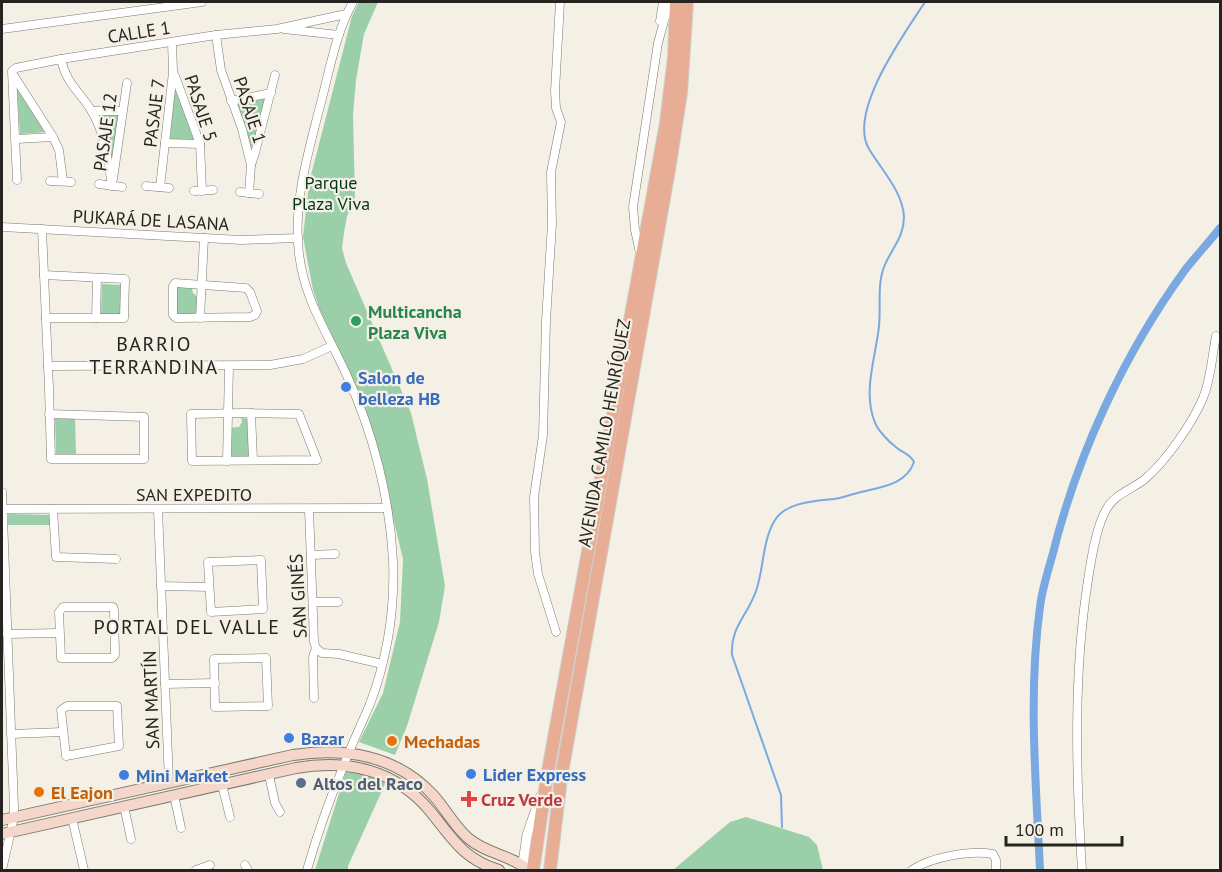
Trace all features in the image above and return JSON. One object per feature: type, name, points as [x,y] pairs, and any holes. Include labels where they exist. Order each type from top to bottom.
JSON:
[{"type":"main road","name":"AVENIDA CAMILO HENRÍQUEZ","points":[[526,869],[546,784],[669,100],[675,47],[674,2]]},
{"type":"main road","name":"AVENIDA CAMILO HENRÍQUEZ","points":[[549,870],[561,778],[671,159],[681,93],[687,2]]},
{"type":"main road","points":[[2,820],[293,755],[331,751],[382,761],[414,778],[432,794],[462,832],[490,853],[526,869]]},
{"type":"main road","points":[[6,833],[313,765],[344,765],[375,771],[402,785],[425,805],[461,850],[483,864],[499,870]]},
{"type":"main road","points":[[483,864],[488,860],[490,853]]},
{"type":"street","points":[[2,29],[202,2]]},
{"type":"street","points":[[307,870],[322,822],[370,702],[382,664],[393,595],[392,543],[387,508],[374,455],[362,413],[348,378],[309,298],[301,268],[298,238],[298,209],[303,178],[339,35],[353,2]]},
{"type":"street","points":[[556,632],[538,574],[535,552],[534,497],[543,435],[552,224],[551,172],[561,122],[556,108],[555,91],[560,2]]},
{"type":"street","points":[[640,253],[633,207],[663,2]]},
{"type":"street","points":[[657,43],[668,10],[674,2]]},
{"type":"street","name":"CALLE 1","points":[[13,75],[12,71],[19,67],[61,59],[277,28],[346,14]]},
{"type":"street","name":"CALLE 1","points":[[277,28],[339,35]]},
{"type":"street","name":"PASAJE 1","points":[[216,35],[221,70],[242,129],[251,165],[249,194]]},
{"type":"street","name":"PASAJE 7","points":[[160,188],[174,72],[172,42]]},
{"type":"street","points":[[61,59],[67,79],[92,111],[104,142],[112,186]]},
{"type":"street","name":"PASAJE 5","points":[[174,72],[200,144],[198,191],[213,190]]},
{"type":"street","points":[[13,75],[59,150],[67,182],[50,181]]},
{"type":"street","points":[[13,75],[17,180]]},
{"type":"street","points":[[251,165],[275,75]]},
{"type":"street","name":"PASAJE 12","points":[[112,186],[128,83]]},
{"type":"street","points":[[231,101],[271,93]]},
{"type":"street","points":[[92,111],[122,111]]},
{"type":"street","points":[[17,139],[53,137]]},
{"type":"street","points":[[165,143],[200,144]]},
{"type":"street","points":[[99,184],[122,187]]},
{"type":"street","points":[[146,186],[169,188]]},
{"type":"street","points":[[240,192],[259,194]]},
{"type":"street","name":"PUKARÁ DE LASANA","points":[[2,226],[250,240],[298,238]]},
{"type":"street","points":[[42,229],[49,388],[49,414],[51,459],[144,459],[144,417],[49,414]]},
{"type":"street","points":[[200,318],[204,238]]},
{"type":"street","points":[[44,275],[125,279],[124,318],[46,318]]},
{"type":"street","points":[[96,318],[97,278]]},
{"type":"street","points":[[173,284],[201,284],[246,288],[250,292],[257,311],[255,315],[250,317],[176,318],[173,315],[173,284]]},
{"type":"street","points":[[1082,870],[1077,698],[1084,605],[1093,551],[1106,509],[1158,467],[1178,442],[1203,398],[1209,379],[1215,336]]},
{"type":"street","points":[[48,366],[281,364],[303,360],[332,346]]},
{"type":"street","points":[[227,461],[229,366]]},
{"type":"street","points":[[251,413],[253,460]]},
{"type":"street","points":[[251,413],[298,414],[317,460],[192,461],[191,414],[251,413]]},
{"type":"street","points":[[2,492],[4,620],[7,634],[14,818],[6,833],[2,870]]},
{"type":"street","name":"SAN GINÉS","points":[[309,508],[316,648],[322,653],[339,654],[382,664]]},
{"type":"street","name":"SAN EXPEDITO","points":[[2,509],[387,508]]},
{"type":"street","points":[[52,509],[56,557],[116,559]]},
{"type":"street","name":"SAN MARTÍN","points":[[158,509],[169,782]]},
{"type":"street","points":[[311,555],[335,554]]},
{"type":"street","points":[[261,560],[263,609],[211,612],[209,587],[208,562],[261,560]]},
{"type":"street","points":[[161,586],[209,587]]},
{"type":"street","points":[[313,602],[338,602]]},
{"type":"street","points":[[112,607],[115,655],[112,658],[63,660],[59,655],[59,633],[60,608],[112,607]]},
{"type":"street","points":[[7,634],[59,633]]},
{"type":"street","points":[[314,698],[313,657],[316,648]]},
{"type":"street","points":[[267,658],[268,706],[215,707],[215,683],[214,659],[267,658]]},
{"type":"street","points":[[165,684],[215,683]]},
{"type":"street","points":[[117,706],[120,743],[116,748],[66,756],[62,732],[61,710],[63,707],[117,706]]},
{"type":"street","points":[[11,734],[62,732]]},
{"type":"street","points":[[2,764],[12,761]]},
{"type":"street","points":[[269,775],[276,805],[280,812]]},
{"type":"street","points":[[222,785],[230,818]]},
{"type":"street","points":[[174,795],[181,828]]},
{"type":"street","points":[[124,806],[131,839]]},
{"type":"street","points":[[72,818],[84,870]]},
{"type":"street","points":[[912,870],[922,863],[940,858],[985,852],[993,854],[996,860],[996,870]]},
{"type":"street","points":[[196,870],[210,865]]},
{"type":"green space","name":"Parque Plaza Viva","points":[[359,2],[378,2],[364,34],[356,80],[353,115],[355,198],[347,216],[342,248],[346,263],[411,413],[427,479],[445,586],[439,622],[407,726],[395,755],[359,742],[383,693],[400,622],[403,559],[371,426],[361,396],[320,310],[313,290],[303,237],[309,183],[352,16]]},
{"type":"green space","points":[[174,83],[194,140],[170,141]]},
{"type":"green space","points":[[17,89],[46,132],[20,134]]},
{"type":"green space","points":[[271,93],[252,163],[233,100]]},
{"type":"green space","points":[[119,114],[112,174],[97,116]]},
{"type":"green space","points":[[102,284],[122,285],[121,314],[101,314]]},
{"type":"green space","points":[[175,285],[191,285],[197,297],[197,315],[175,315]]},
{"type":"green space","points":[[55,417],[75,417],[76,454],[56,454]]},
{"type":"green space","points":[[241,418],[248,419],[250,456],[229,456],[229,428],[239,427],[242,422]]},
{"type":"green space","points":[[8,514],[51,515],[51,525],[8,525]]},
{"type":"green space","points":[[347,768],[386,782],[348,870],[315,870]]},
{"type":"green space","points":[[746,817],[809,837],[817,845],[823,870],[673,870],[730,822]]},
{"type":"waterway","points":[[782,827],[781,795],[732,655],[732,645],[737,629],[756,591],[765,546],[771,528],[780,514],[793,506],[841,498],[892,484],[905,476],[914,462],[880,432],[871,409],[870,385],[879,326],[881,281],[884,267],[902,231],[904,217],[896,190],[869,149],[864,133],[866,115],[881,73],[925,2]]},
{"type":"waterway","points":[[1040,870],[1034,738],[1036,640],[1042,594],[1063,516],[1090,442],[1123,370],[1163,302],[1185,270],[1220,228]]},
{"type":"place","name":"Multicancha Plaza Viva","points":[[356,321]]},
{"type":"place","name":"Salon de belleza HB","points":[[346,387]]},
{"type":"place","name":"Bazar","points":[[289,738]]},
{"type":"place","name":"Mechadas","points":[[392,741]]},
{"type":"place","name":"Lider Express","points":[[471,774]]},
{"type":"place","name":"Mini Market","points":[[124,775]]},
{"type":"place","name":"Altos del Raco","points":[[301,783]]},
{"type":"place","name":"El Eajon","points":[[39,792]]},
{"type":"place","name":"Cruz Verde","points":[[469,799]]},
{"type":"district","name":"BARRIO TERRANDINA","points":[[154,356]]},
{"type":"district","name":"PORTAL DEL VALLE","points":[[187,627]]}]
